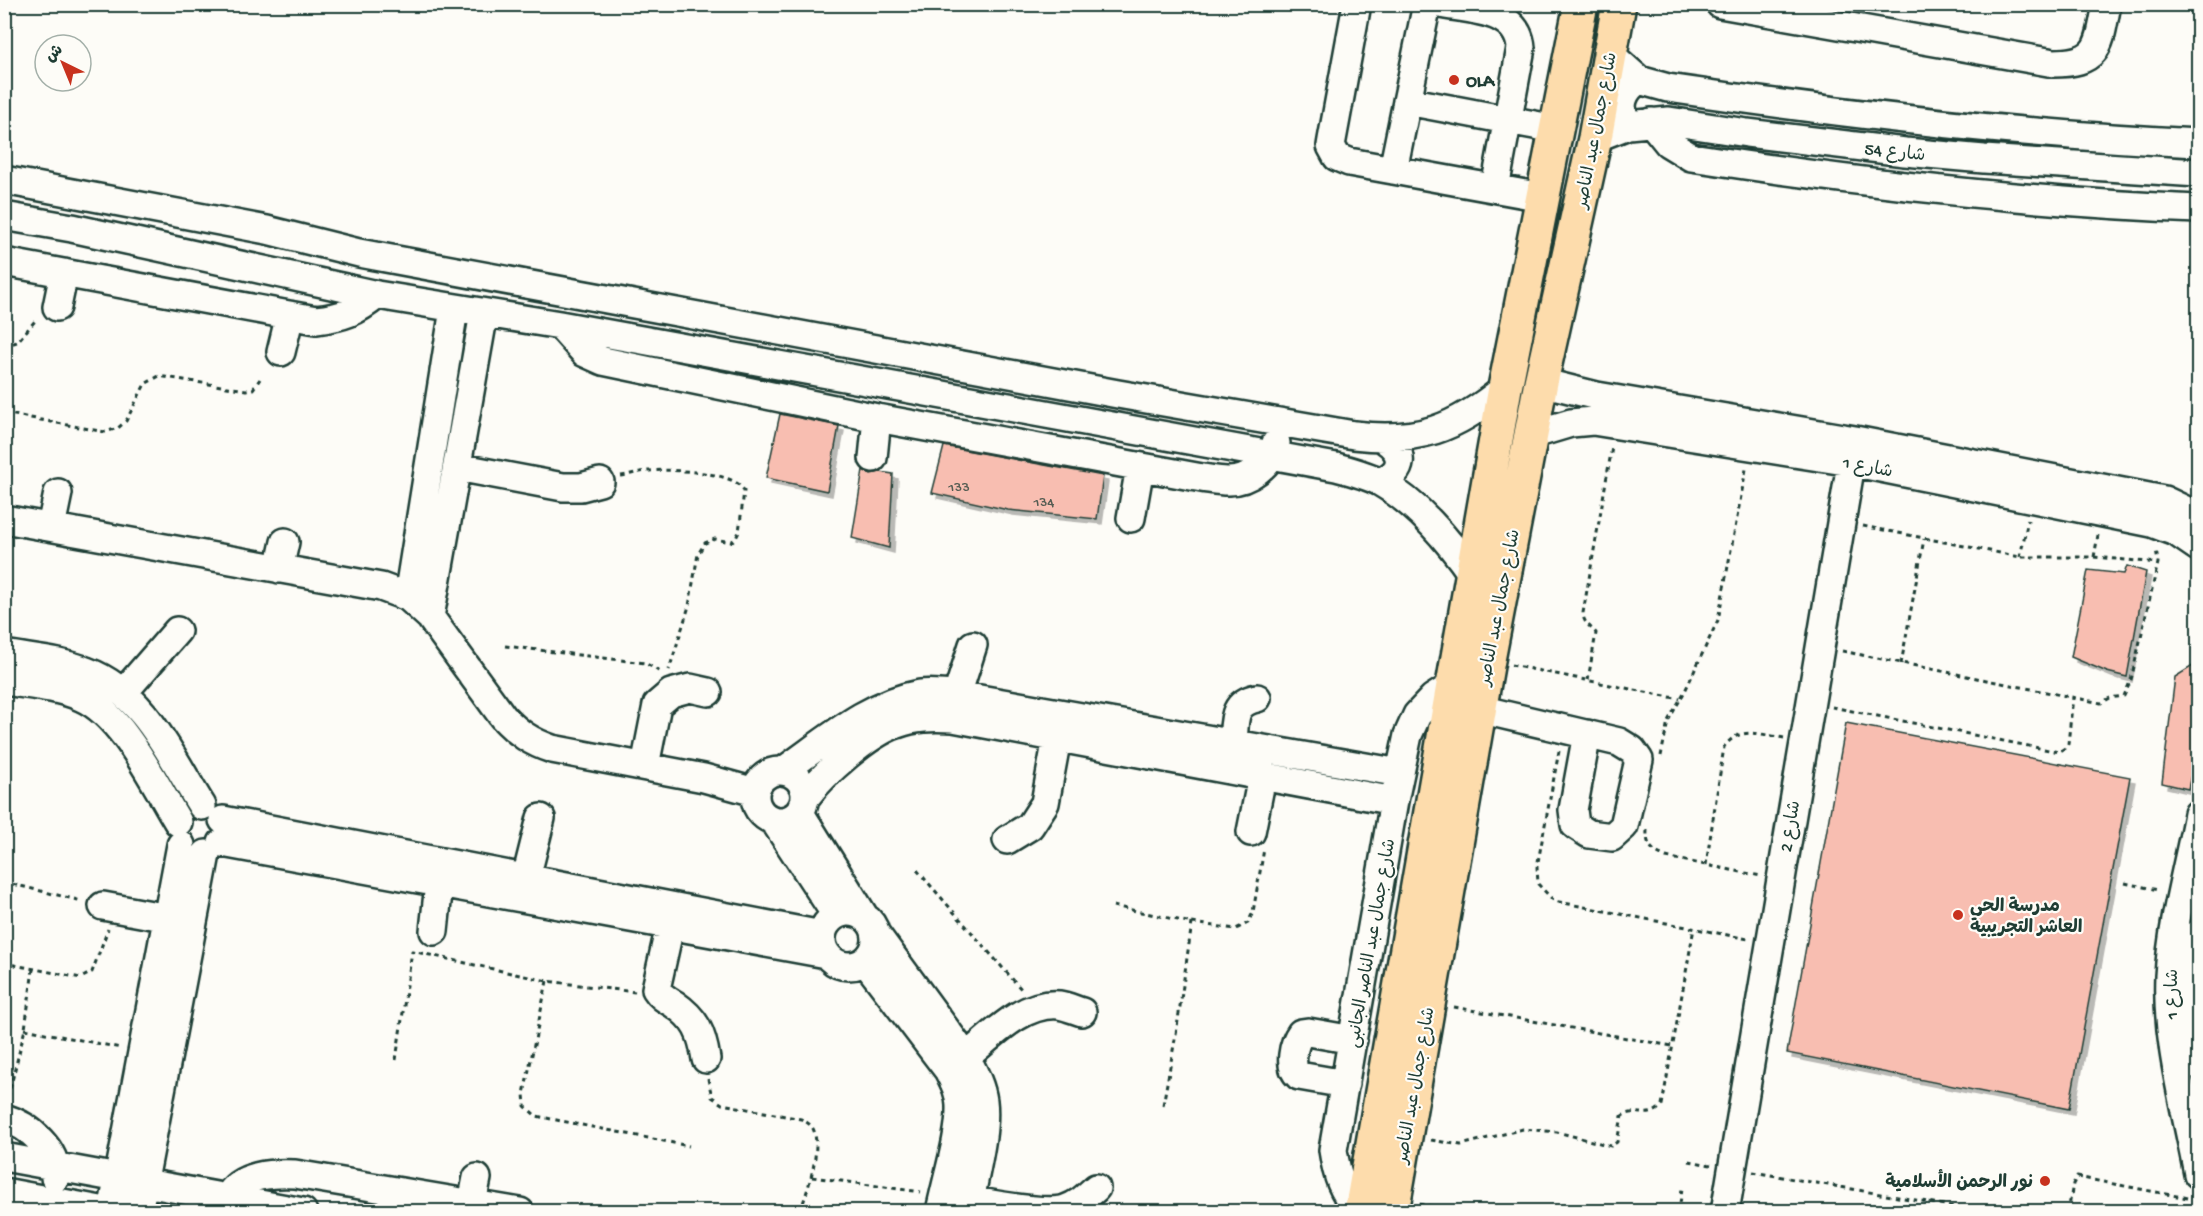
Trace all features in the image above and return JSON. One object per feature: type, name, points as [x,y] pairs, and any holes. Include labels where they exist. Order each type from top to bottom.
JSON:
[{"type":"main road","name":"شارع جمال عبد الناصر","points":[[1393,1205],[1488,660],[1541,382],[1595,138],[1619,4]]},
{"type":"main road","name":"شارع جمال عبد الناصر","points":[[1360,1212],[1505,388],[1556,129],[1575,9]]},
{"type":"street","points":[[1357,4],[1331,146],[1333,152],[1342,160],[1542,197]]},
{"type":"street","points":[[1394,170],[1427,4]]},
{"type":"street","points":[[1440,4],[1502,17],[1514,26],[1518,33],[1521,48],[1495,188]]},
{"type":"street","points":[[1720,4],[1788,10],[2054,63],[2082,60],[2095,51],[2100,39],[2107,4]]},
{"type":"street","name":"شارع 54","points":[[1610,54],[1639,80],[1668,88],[1870,116],[2048,134],[2199,143]]},
{"type":"street","points":[[1639,80],[1626,92],[1621,109],[1639,124],[1690,157],[1867,183],[1955,192],[2199,209]]},
{"type":"street","points":[[1407,101],[1556,129]]},
{"type":"street","name":"شارع 54","points":[[1595,138],[1639,124],[1669,121],[1905,152],[2018,162],[2199,173]]},
{"type":"street","points":[[4,180],[267,230],[359,254],[1118,394],[1384,439],[1418,435],[1450,425],[1479,410],[1505,388]]},
{"type":"street","points":[[72,228],[80,193]]},
{"type":"street","points":[[4,216],[72,228],[377,295],[560,325],[1336,467],[1380,482],[1431,522],[1472,574]]},
{"type":"street","points":[[4,262],[316,320],[338,318],[359,309],[377,295]]},
{"type":"street","points":[[46,314],[64,273]]},
{"type":"street","points":[[408,597],[454,309]]},
{"type":"street","points":[[430,617],[484,313]]},
{"type":"street","points":[[281,352],[290,315]]},
{"type":"street","points":[[560,325],[585,353],[603,361],[877,417],[1229,482],[1255,473],[1274,454],[1279,422]]},
{"type":"street","name":"شارع 1","points":[[1541,382],[1853,451],[2164,500],[2199,519]]},
{"type":"street","points":[[1112,426],[1118,394]]},
{"type":"street","points":[[873,458],[877,417]]},
{"type":"street","name":"شارع 1","points":[[1531,435],[1571,423],[1593,421],[1751,446],[1853,451],[2032,500],[2152,523],[2176,532],[2199,547]]},
{"type":"street","points":[[1380,482],[1391,478],[1398,468],[1400,456],[1395,445],[1384,439]]},
{"type":"street","points":[[431,450],[458,460],[562,487],[581,487],[600,482]]},
{"type":"street","name":"شارع 2","points":[[1725,1212],[1853,451]]},
{"type":"street","points":[[1131,518],[1140,467]]},
{"type":"street","points":[[51,527],[58,494]]},
{"type":"street","points":[[4,519],[381,587],[408,597],[430,617],[503,717],[516,732],[533,743],[552,749],[721,782],[755,792]]},
{"type":"street","points":[[279,569],[285,542]]},
{"type":"street","points":[[123,693],[177,631]]},
{"type":"street","points":[[957,695],[973,645]]},
{"type":"street","points":[[4,654],[86,671],[112,684],[123,693],[151,724],[202,832],[166,996],[131,1180],[112,1212],[4,1192]]},
{"type":"street","points":[[4,681],[79,696],[98,705],[113,720],[202,832],[439,883],[670,926],[828,935],[850,912],[870,925],[874,949],[865,961],[857,965],[840,965],[828,935],[775,822]]},
{"type":"street","name":"شارع جمال عبد الناصر الجانبى","points":[[1360,1212],[1346,1195],[1336,1173],[1333,1150],[1394,801],[1408,735],[1418,715],[1432,698],[1452,686]]},
{"type":"street","points":[[645,766],[657,705],[668,687],[708,692]]},
{"type":"street","points":[[1394,801],[1262,777],[1157,744],[957,695],[922,694],[887,703],[857,720],[783,771],[768,774],[757,785],[755,792],[755,802],[759,811],[766,818],[775,822],[793,819],[825,774],[869,739],[895,724],[923,717],[952,718],[1057,738],[1157,744],[1233,744],[1400,773]]},
{"type":"street","points":[[1233,744],[1238,708],[1245,700],[1257,698]]},
{"type":"street","points":[[1479,709],[1575,732]]},
{"type":"street","points":[[1007,840],[1030,826],[1045,803],[1057,738]]},
{"type":"street","points":[[783,771],[800,780],[804,788],[803,805],[870,925],[966,1058],[977,1078],[983,1100],[983,1123],[969,1206]]},
{"type":"street","points":[[1251,832],[1262,777]]},
{"type":"street","name":"شارع 1","points":[[2199,814],[2182,895],[2169,975],[2169,1016],[2199,1174]]},
{"type":"street","points":[[526,878],[541,818]]},
{"type":"street","points":[[202,832],[526,878],[828,935]]},
{"type":"street","points":[[138,1212],[131,1180],[142,1052],[166,996],[168,918],[202,832]]},
{"type":"street","points":[[434,931],[439,883]]},
{"type":"street","points":[[105,917],[168,918]]},
{"type":"street","points":[[670,926],[657,989],[660,996],[692,1019],[703,1038],[706,1059]]},
{"type":"street","name":"شارع 1","points":[[2199,934],[2191,977],[2192,1014],[2199,1065]]},
{"type":"street","points":[[865,961],[948,1070],[957,1086],[960,1122],[942,1203],[1044,1211],[1064,1210],[1081,1201],[1096,1188]]},
{"type":"street","points":[[966,1058],[1016,1017],[1037,1007],[1060,1005],[1082,1012]]},
{"type":"street","points":[[1345,1084],[1299,1076],[1294,1072],[1292,1067],[1297,1039],[1301,1033],[1308,1032],[1353,1040]]},
{"type":"street","points":[[6,1108],[15,1121],[31,1132],[46,1149],[57,1167],[52,1200]]},
{"type":"street","points":[[4,1157],[131,1180],[226,1204],[303,1212]]},
{"type":"street","points":[[226,1204],[240,1184],[254,1177],[274,1173],[295,1173],[475,1190],[520,1212]]},
{"type":"path","points":[[4,346],[17,342],[46,314]]},
{"type":"path","points":[[4,413],[105,432],[118,428],[126,421],[145,384],[159,376],[246,390],[253,389],[260,379]]},
{"type":"path","points":[[1588,680],[1596,633],[1586,624],[1583,613],[1616,425]]},
{"type":"path","points":[[1660,764],[1668,721],[1718,620],[1751,446]]},
{"type":"path","points":[[600,482],[642,471],[701,472],[735,481],[742,485],[744,491],[739,532],[736,538],[730,542],[715,539],[705,543],[698,554],[689,606],[668,687]]},
{"type":"path","points":[[2020,556],[2032,500]]},
{"type":"path","points":[[1841,521],[2020,556],[2094,557],[2158,563]]},
{"type":"path","points":[[1820,646],[2101,703],[2110,698],[2124,696],[2131,680],[2158,563],[2152,523]]},
{"type":"path","points":[[1901,664],[1924,538]]},
{"type":"path","points":[[505,646],[645,663],[661,671],[668,687]]},
{"type":"path","points":[[1488,660],[1680,699]]},
{"type":"path","points":[[1810,703],[2059,752],[2068,744],[2073,697]]},
{"type":"path","points":[[1575,732],[1537,867],[1538,884],[1554,901],[1769,943]]},
{"type":"path","points":[[1706,865],[1724,747],[1730,739],[1737,734],[1746,733],[1803,742]]},
{"type":"path","points":[[1647,829],[1646,842],[1653,852],[1666,857],[1780,879]]},
{"type":"path","points":[[1113,906],[1192,923],[1236,929],[1248,922],[1253,912],[1265,845],[1263,842],[1251,840],[1251,832]]},
{"type":"path","points":[[917,870],[1037,1007]]},
{"type":"path","points":[[4,882],[105,917],[92,972],[81,978],[4,963]]},
{"type":"path","points":[[2125,883],[2182,895]]},
{"type":"path","points":[[1163,1105],[1192,923]]},
{"type":"path","points":[[1405,1136],[1461,1145],[1524,1129],[1557,1132],[1611,1146],[1617,1142],[1622,1116],[1630,1112],[1650,1114],[1656,1112],[1662,1105],[1694,928]]},
{"type":"path","points":[[396,1060],[412,951],[547,981],[660,996]]},
{"type":"path","points":[[6,1108],[25,1029],[33,969]]},
{"type":"path","points":[[547,981],[524,1094],[525,1106],[536,1116],[689,1146]]},
{"type":"path","points":[[1428,1002],[1672,1047]]},
{"type":"path","points":[[25,1029],[142,1052]]},
{"type":"path","points":[[706,1059],[712,1097],[722,1104],[801,1119],[810,1124],[816,1140],[812,1177],[800,1212]]},
{"type":"path","points":[[1689,1161],[1985,1212]]},
{"type":"path","points":[[812,1177],[942,1203]]},
{"type":"path","points":[[2068,1212],[2073,1184],[2077,1177],[2199,1200]]},
{"type":"path","points":[[1679,1212],[1682,1188]]},
{"type":"path","points":[[1928,1212],[1930,1202]]},
{"type":"path","points":[[1393,1205],[1460,1212]]},
{"type":"building","points":[[780,414],[839,426],[827,491],[766,478]]},
{"type":"building","points":[[944,446],[1103,476],[1097,519],[1008,510],[932,493]]},
{"type":"building","points":[[863,470],[871,474],[880,472],[893,474],[889,548],[852,538]]},
{"type":"building","points":[[2127,566],[2146,572],[2127,677],[2107,672],[2071,657],[2088,570],[2124,574]]},
{"type":"building","points":[[2199,662],[2199,737],[2188,789],[2162,783],[2175,677]]},
{"type":"building","name":"مدرسة الحى العاشر التجريبية","points":[[1846,723],[2130,777],[2069,1109],[1787,1053]]},
{"type":"place","name":"OLA","points":[[1454,80]]},
{"type":"place","name":"مدرسة الحى العاشر التجريبية","points":[[1958,915]]},
{"type":"place","name":"نور الرحمن الأسلامية","points":[[2045,1181]]}]
